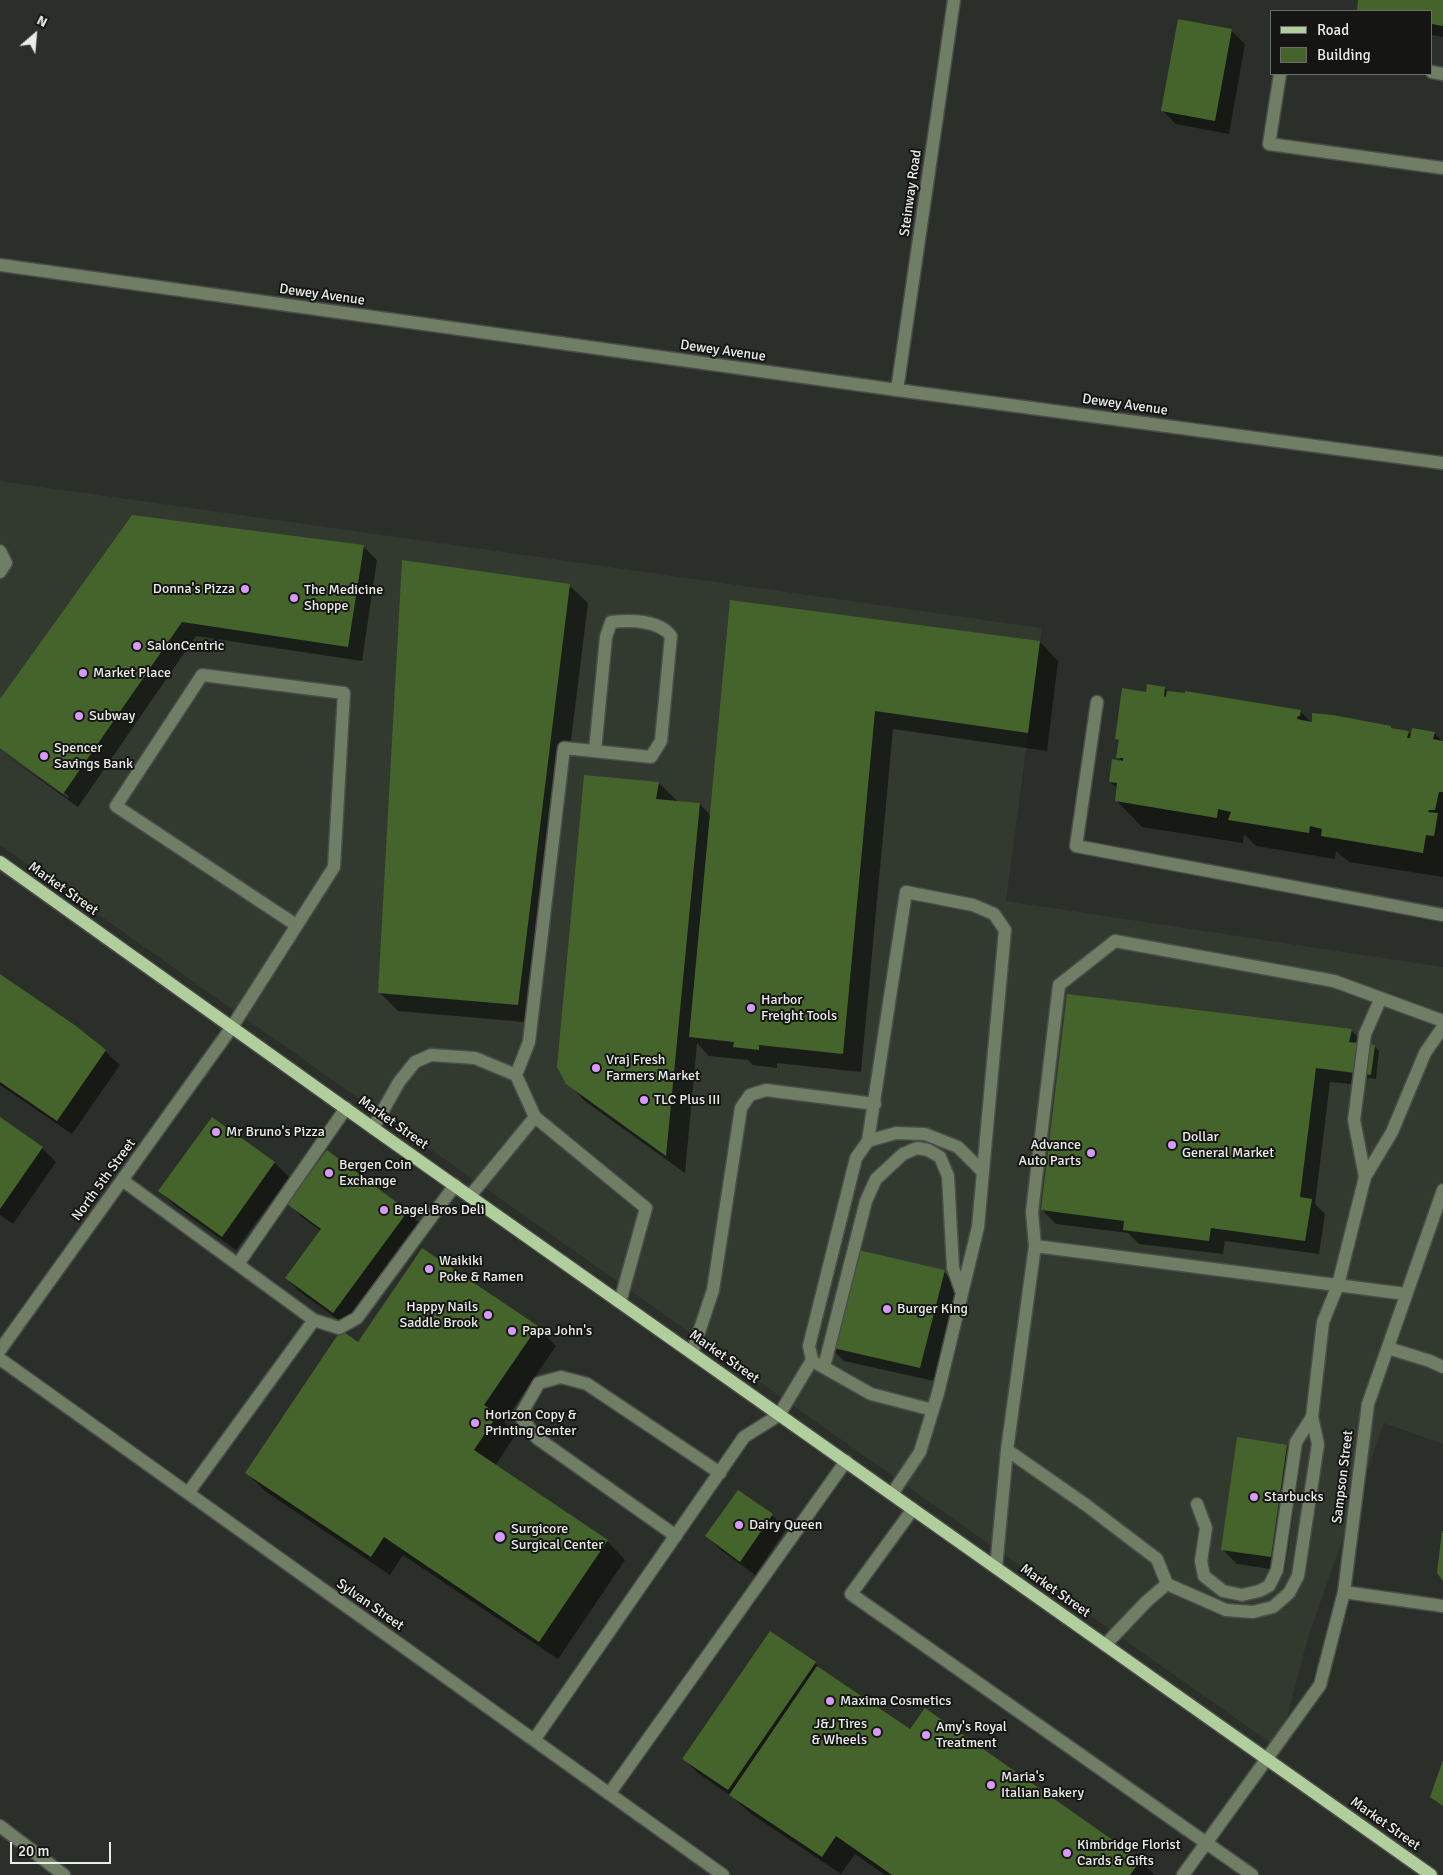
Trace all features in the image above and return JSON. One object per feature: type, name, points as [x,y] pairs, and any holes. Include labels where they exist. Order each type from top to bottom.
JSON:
[{"type":"main road","name":"Market Street","points":[[0,862],[373,1128],[1431,1875]]},
{"type":"street","name":"Steinway Road","points":[[897,390],[954,0]]},
{"type":"street","points":[[1280,75],[1269,144],[1443,168]]},
{"type":"street","name":"Dewey Avenue","points":[[0,265],[897,390],[1443,463]]},
{"type":"street","points":[[0,551],[6,563],[0,572]]},
{"type":"street","points":[[516,1075],[529,1042],[564,748],[651,757],[661,740],[671,636],[661,626],[635,622],[611,622],[606,637],[595,751]]},
{"type":"street","name":"North 5th Street","points":[[0,1350],[232,1027],[334,867],[344,693],[202,675],[116,806],[296,925]]},
{"type":"street","points":[[1097,702],[1076,846],[1442,912]]},
{"type":"street","points":[[534,1740],[744,1437],[779,1415],[812,1360],[809,1346],[856,1158],[868,1141],[906,892],[973,905],[994,914],[1005,930],[978,1227],[933,1410],[920,1452],[892,1494]]},
{"type":"street","points":[[996,1568],[1007,1450],[1035,1246],[1032,1212],[1059,985],[1115,942],[1334,981],[1443,1021]]},
{"type":"street","points":[[1365,1177],[1354,1120],[1364,1034],[1381,998]]},
{"type":"street","points":[[1007,1450],[1086,1505],[1157,1559],[1167,1584],[1226,1610],[1253,1612],[1273,1607],[1289,1593],[1298,1576],[1318,1444],[1312,1417],[1323,1322],[1338,1285],[1365,1177],[1392,1132],[1425,1053],[1443,1027]]},
{"type":"street","points":[[373,1128],[399,1082],[415,1062],[431,1055],[475,1058],[516,1075],[535,1117],[646,1208],[620,1302]]},
{"type":"street","points":[[692,1352],[713,1290],[741,1108],[750,1096],[766,1090],[875,1104]]},
{"type":"street","points":[[238,1264],[346,1108]]},
{"type":"street","points":[[470,1196],[535,1117]]},
{"type":"street","points":[[868,1141],[896,1133],[925,1134],[958,1147],[983,1172]]},
{"type":"street","points":[[824,1367],[866,1201],[876,1179],[903,1154],[917,1148],[928,1150],[940,1157],[948,1176],[953,1268],[962,1293]]},
{"type":"street","points":[[122,1180],[314,1320],[339,1328],[357,1318],[455,1185]]},
{"type":"street","name":"Sampson Street","points":[[1183,1875],[1320,1685],[1344,1592],[1368,1404],[1443,1190]]},
{"type":"street","points":[[1035,1246],[1406,1294]]},
{"type":"street","points":[[188,1493],[314,1320]]},
{"type":"street","points":[[1388,1348],[1443,1367]]},
{"type":"street","name":"Sylvan Street","points":[[0,1359],[723,1875]]},
{"type":"street","points":[[812,1360],[871,1394],[933,1410]]},
{"type":"street","points":[[676,1536],[538,1438],[520,1416],[539,1382],[561,1377],[587,1384],[720,1473]]},
{"type":"street","points":[[1197,1504],[1206,1528],[1201,1561],[1204,1576],[1223,1591],[1242,1595],[1259,1591],[1269,1586],[1277,1570],[1296,1442],[1312,1417]]},
{"type":"street","points":[[609,1794],[846,1461]]},
{"type":"street","points":[[913,1509],[851,1594],[1252,1875]]},
{"type":"street","points":[[1105,1645],[1167,1584]]},
{"type":"street","points":[[1344,1592],[1443,1606]]},
{"type":"street","points":[[0,1826],[64,1875]]},
{"type":"shaded area","points":[[0,481],[1042,628],[1006,901],[1443,967],[1443,1444],[1384,1423],[1308,1637],[1279,1749],[0,845]]},
{"type":"building","points":[[1358,0],[1443,0],[1443,26],[1433,24],[1433,10],[1357,10]]},
{"type":"building","points":[[1178,19],[1232,29],[1215,121],[1161,111]]},
{"type":"building","name":"Market Place","points":[[132,515],[364,545],[348,647],[182,622],[63,794],[0,748],[0,699]]},
{"type":"building","points":[[402,560],[570,584],[518,1005],[378,993]]},
{"type":"building","points":[[730,600],[1040,641],[1028,733],[875,711],[843,1054],[759,1045],[759,1050],[733,1047],[734,1042],[689,1037]]},
{"type":"building","points":[[1147,684],[1165,687],[1164,697],[1167,691],[1185,693],[1185,691],[1301,710],[1300,716],[1297,719],[1312,722],[1312,713],[1333,715],[1409,731],[1407,738],[1410,738],[1412,728],[1435,732],[1433,739],[1443,741],[1443,792],[1439,792],[1435,810],[1429,810],[1428,812],[1438,813],[1434,836],[1426,835],[1423,853],[1321,836],[1322,829],[1310,826],[1309,833],[1228,820],[1231,812],[1218,809],[1217,818],[1115,801],[1117,783],[1109,782],[1112,759],[1123,761],[1123,758],[1116,758],[1119,740],[1115,739],[1122,688],[1146,692]]},
{"type":"building","points":[[584,775],[659,782],[656,799],[700,803],[666,1156],[566,1084],[557,1067]]},
{"type":"building","points":[[0,974],[76,1026],[106,1050],[57,1121],[0,1082]]},
{"type":"building","points":[[1067,994],[1352,1029],[1349,1042],[1375,1045],[1371,1075],[1316,1068],[1300,1197],[1312,1199],[1305,1241],[1211,1228],[1209,1241],[1123,1230],[1124,1221],[1041,1210]]},
{"type":"building","points":[[0,1117],[43,1147],[0,1209]]},
{"type":"building","points":[[212,1117],[275,1162],[222,1237],[158,1191]]},
{"type":"building","points":[[327,1150],[408,1211],[333,1313],[285,1278],[321,1229],[287,1204]]},
{"type":"building","points":[[422,1248],[538,1326],[484,1405],[498,1414],[474,1450],[608,1540],[539,1642],[384,1537],[371,1557],[245,1473],[341,1330],[358,1342]]},
{"type":"building","name":"Burger King","points":[[854,1249],[945,1270],[920,1368],[829,1347]]},
{"type":"building","name":"Starbucks","points":[[1237,1437],[1287,1445],[1271,1557],[1221,1550]]},
{"type":"building","name":"Dairy Queen","points":[[738,1490],[773,1514],[740,1562],[705,1536]]},
{"type":"building","points":[[1443,1531],[1443,1581],[1437,1573]]},
{"type":"building","points":[[770,1631],[816,1662],[728,1790],[682,1759]]},
{"type":"building","points":[[817,1666],[910,1729],[925,1708],[1141,1860],[1130,1875],[892,1875],[836,1836],[822,1857],[729,1795]]},
{"type":"building","points":[[1443,1760],[1443,1806],[1430,1797]]},
{"type":"place","name":"Donna's Pizza","points":[[245,589]]},
{"type":"place","name":"The Medicine Shoppe","points":[[294,598]]},
{"type":"place","name":"SalonCentric","points":[[137,646]]},
{"type":"place","name":"Market Place","points":[[83,673]]},
{"type":"place","name":"Subway","points":[[79,716]]},
{"type":"place","name":"Spencer Savings Bank","points":[[44,756]]},
{"type":"place","name":"Harbor Freight Tools","points":[[751,1008]]},
{"type":"place","name":"Vraj Fresh Farmers Market","points":[[596,1068]]},
{"type":"place","name":"TLC Plus III","points":[[644,1100]]},
{"type":"place","name":"Mr Bruno's Pizza","points":[[216,1132]]},
{"type":"place","name":"Dollar General Market","points":[[1172,1145]]},
{"type":"place","name":"Advance Auto Parts","points":[[1091,1153]]},
{"type":"place","name":"Bergen Coin Exchange","points":[[329,1173]]},
{"type":"place","name":"Bagel Bros Deli","points":[[384,1210]]},
{"type":"place","name":"Waikiki Poke & Ramen","points":[[429,1269]]},
{"type":"place","name":"Burger King","points":[[887,1309]]},
{"type":"place","name":"Happy Nails Saddle Brook","points":[[488,1315]]},
{"type":"place","name":"Papa John's","points":[[512,1331]]},
{"type":"place","name":"Horizon Copy & Printing Center","points":[[475,1423]]},
{"type":"place","name":"Starbucks","points":[[1254,1497]]},
{"type":"place","name":"Dairy Queen","points":[[739,1525]]},
{"type":"place","name":"Surgicore Surgical Center","points":[[500,1537]]},
{"type":"place","name":"Maxima Cosmetics","points":[[830,1701]]},
{"type":"place","name":"J&J Tires & Wheels","points":[[877,1732]]},
{"type":"place","name":"Amy's Royal Treatment","points":[[926,1735]]},
{"type":"place","name":"Maria's Italian Bakery","points":[[991,1785]]},
{"type":"place","name":"Kimbridge Florist Cards & Gifts","points":[[1067,1853]]}]
